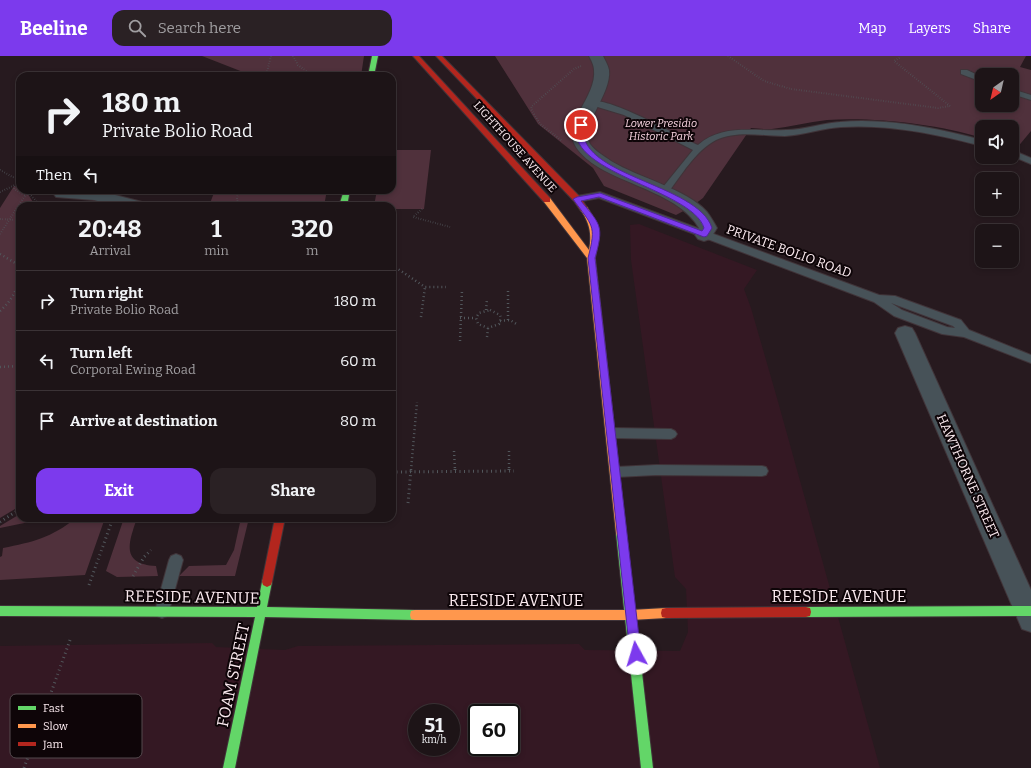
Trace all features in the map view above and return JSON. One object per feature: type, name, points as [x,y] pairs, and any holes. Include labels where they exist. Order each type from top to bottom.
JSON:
[{"type":"main road","points":[[372,72],[375,56]]},
{"type":"main road","name":"LIGHTHOUSE AVENUE","points":[[416,56],[559,214],[591,258]]},
{"type":"main road","name":"LIGHTHOUSE AVENUE","points":[[439,56],[577,199],[594,222],[597,237],[591,258],[612,433],[648,768]]},
{"type":"main road","name":"FOAM STREET","points":[[229,768],[279,522]]},
{"type":"main road","name":"REESIDE AVENUE","points":[[1,614],[162,611],[404,615],[631,615],[693,612],[1030,614]]},
{"type":"street","points":[[596,56],[603,69],[603,78],[594,102],[581,125],[579,132],[582,145],[596,158],[609,166],[680,200],[702,216],[706,221],[708,228],[704,235]]},
{"type":"street","points":[[62,194],[95,195],[121,202]]},
{"type":"street","name":"HAWTHORNE STREET","points":[[905,333],[1030,614]]},
{"type":"lane","points":[[964,72],[975,77]]},
{"type":"lane","points":[[1019,94],[1031,98]]},
{"type":"lane","points":[[594,102],[627,113],[699,149]]},
{"type":"lane","points":[[664,192],[699,149],[718,136],[748,132],[786,133],[839,124],[864,124],[936,133],[975,141]]},
{"type":"lane","points":[[1019,156],[1031,161]]},
{"type":"lane","name":"PRIVATE BOLIO ROAD","points":[[577,199],[600,195],[878,299],[898,313],[946,331],[965,333],[1031,359]]},
{"type":"lane","points":[[995,345],[1031,351]]},
{"type":"lane","points":[[612,433],[670,434]]},
{"type":"lane","points":[[616,472],[656,470],[762,471]]},
{"type":"lane","points":[[162,611],[176,560]]},
{"type":"path","points":[[267,72],[271,56]]},
{"type":"path","points":[[293,56],[300,68],[306,72]]},
{"type":"path","points":[[728,56],[764,81],[791,88],[938,108],[950,106],[894,61],[901,57]]},
{"type":"path","points":[[0,170],[16,179]]},
{"type":"path","points":[[0,192],[15,185],[14,190],[16,191]]},
{"type":"path","points":[[22,202],[27,195],[37,202]]},
{"type":"path","points":[[422,209],[412,217],[450,227]]},
{"type":"path","points":[[0,234],[16,211]]},
{"type":"path","points":[[0,219],[16,220]]},
{"type":"path","points":[[0,254],[16,263]]},
{"type":"path","points":[[396,267],[425,287],[446,287]]},
{"type":"path","points":[[421,317],[425,287]]},
{"type":"path","points":[[460,341],[462,290]]},
{"type":"path","points":[[508,291],[508,321]]},
{"type":"path","points":[[0,311],[8,304],[16,292]]},
{"type":"path","points":[[486,310],[487,298]]},
{"type":"path","points":[[486,310],[498,313],[501,318],[496,326],[488,328],[478,324],[476,318],[479,313],[486,310]]},
{"type":"path","points":[[460,318],[476,318]]},
{"type":"path","points":[[500,321],[508,321],[518,325]]},
{"type":"path","points":[[487,337],[488,328]]},
{"type":"path","points":[[0,367],[16,366]]},
{"type":"path","points":[[408,503],[417,402]]},
{"type":"path","points":[[454,451],[455,471]]},
{"type":"path","points":[[509,451],[510,471]]},
{"type":"path","points":[[396,472],[514,471]]},
{"type":"path","points":[[0,522],[16,512]]},
{"type":"path","points":[[89,585],[112,522]]},
{"type":"path","points":[[133,576],[140,562],[151,550]]},
{"type":"path","points":[[51,694],[70,640]]},
{"type":"path","points":[[24,768],[28,758]]},
{"type":"shaded area","points":[[639,224],[757,270],[744,289],[777,398],[880,768],[0,768],[0,646],[212,643],[216,647],[285,650],[298,646],[579,644],[585,650],[680,651],[688,632],[686,589],[675,577],[631,260],[630,225]]},
{"type":"green space","points":[[202,56],[364,56],[362,72],[243,72]]},
{"type":"green space","name":"Lower Presidio Historic Park","points":[[495,56],[1026,56],[1020,67],[1031,70],[1031,131],[1019,145],[1019,120],[975,120],[975,136],[926,125],[845,119],[827,120],[769,129],[751,128],[703,198],[691,207],[676,215],[604,186],[593,168],[538,124]]},
{"type":"green space","points":[[396,150],[431,150],[424,209],[396,209],[396,202],[375,202],[376,194],[396,194]]},
{"type":"green space","points":[[14,186],[16,187],[16,194],[28,194],[33,202],[16,202],[16,508],[0,518],[0,208]]},
{"type":"green space","points":[[214,194],[326,194],[325,202],[210,202]]},
{"type":"green space","points":[[16,516],[16,522],[29,522],[0,528],[0,526]]},
{"type":"green space","points":[[71,522],[104,522],[85,575],[0,580],[0,557],[2,556],[3,548],[24,544],[50,535]]},
{"type":"green space","points":[[123,522],[136,522],[130,543],[132,556],[137,561],[156,566],[158,576],[117,577],[106,571]]},
{"type":"green space","points":[[240,522],[248,522],[235,576],[179,576],[189,566],[226,565],[234,550]]},
{"type":"traffic: fast","points":[[372,72],[375,56]]},
{"type":"traffic: fast","points":[[344,202],[346,194]]},
{"type":"traffic: fast","points":[[621,533],[647,768]]},
{"type":"traffic: fast","points":[[229,768],[267,582]]},
{"type":"traffic: fast","points":[[0,611],[228,611],[415,615]]},
{"type":"traffic: fast","points":[[806,612],[1031,611]]},
{"type":"traffic: slow","points":[[547,200],[591,258]]},
{"type":"traffic: slow","points":[[584,209],[592,221],[595,232],[591,258],[621,533]]},
{"type":"traffic: slow","points":[[415,615],[631,615],[666,613]]},
{"type":"traffic: jam","points":[[416,56],[547,200]]},
{"type":"traffic: jam","points":[[439,56],[577,199],[584,209]]},
{"type":"traffic: jam","points":[[267,582],[279,522]]},
{"type":"traffic: jam","points":[[666,613],[806,612]]},
{"type":"route","points":[[581,125],[579,132],[582,145],[596,158],[628,176],[680,200],[702,216],[706,221],[708,228],[704,235],[600,195],[577,199],[594,222],[597,237],[591,258],[636,654]]}]
